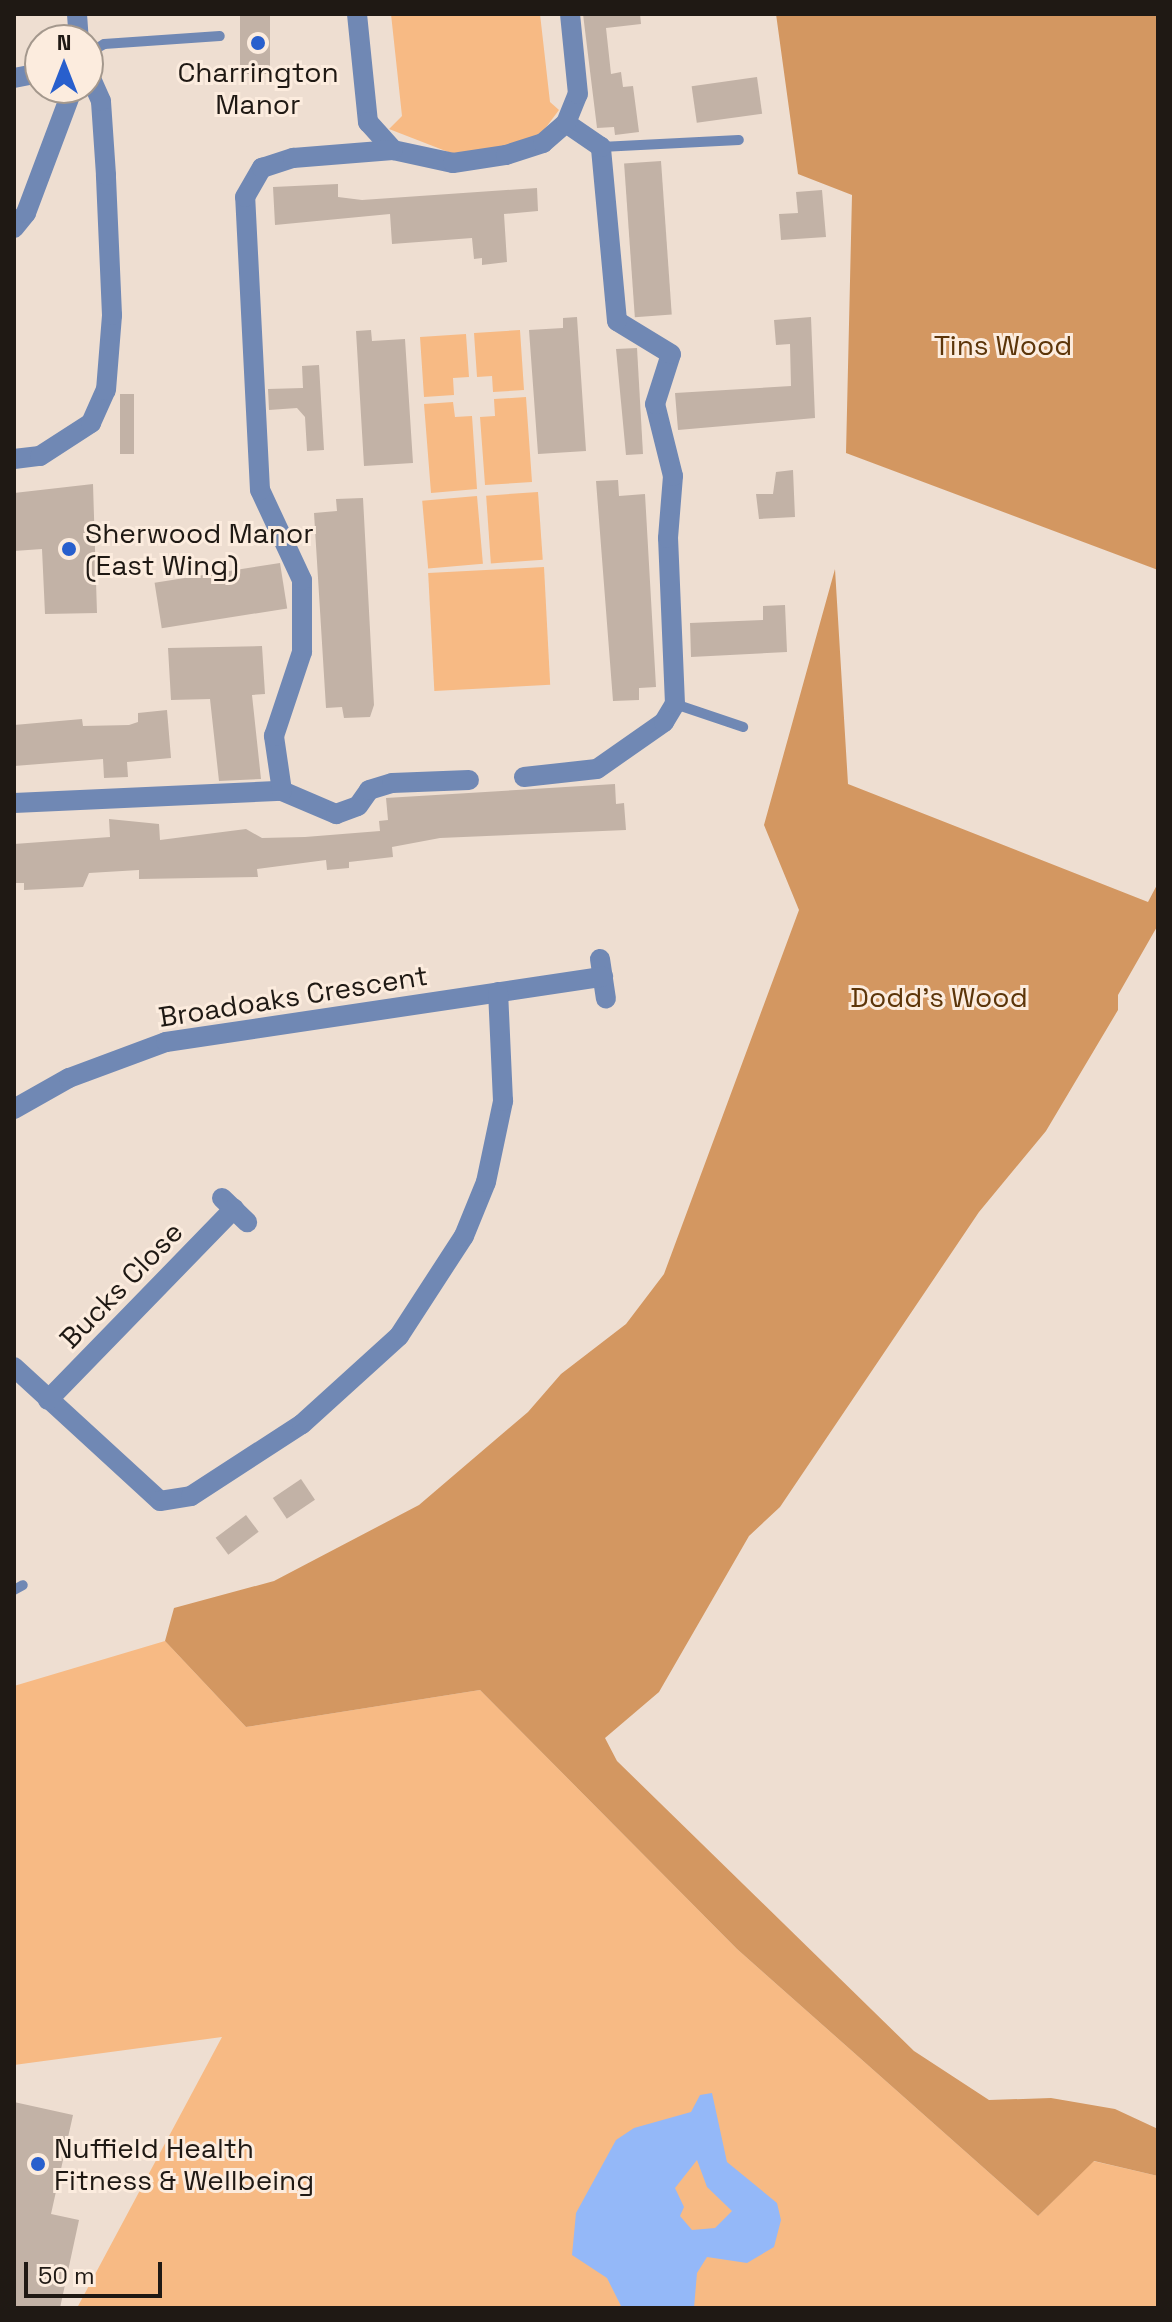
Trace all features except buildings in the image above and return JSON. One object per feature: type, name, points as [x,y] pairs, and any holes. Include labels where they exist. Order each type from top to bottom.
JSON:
[{"type":"street","points":[[357,14],[368,122],[393,150]]},
{"type":"street","points":[[282,791],[274,736],[302,652],[302,580],[260,490],[245,197],[262,168],[293,158],[393,150],[453,163],[492,157],[543,143],[566,123],[578,94],[570,14]]},
{"type":"street","points":[[14,228],[32,199],[67,104]]},
{"type":"street","points":[[14,459],[40,456],[91,423],[106,390],[112,315],[101,104]]},
{"type":"street","points":[[524,777],[597,769],[664,722],[675,704],[668,538],[673,476],[655,404],[671,354],[617,321],[601,147],[566,123]]},
{"type":"street","points":[[14,803],[282,791],[336,814],[358,806],[369,790],[392,783],[469,780]]},
{"type":"street","name":"Broadoaks Crescent","points":[[14,1109],[102,1063],[166,1042],[498,992],[602,968],[606,999]]},
{"type":"street","points":[[14,1367],[151,1498],[170,1502],[191,1496],[267,1450],[360,1376],[434,1290],[486,1182],[503,1101],[498,992]]},
{"type":"street","name":"Bucks Close","points":[[48,1400],[235,1210]]},
{"type":"lane","points":[[104,44],[220,36]]},
{"type":"lane","points":[[601,147],[739,140]]},
{"type":"lane","points":[[675,704],[743,727]]},
{"type":"shaded area","points":[[391,14],[540,14],[550,102],[559,110],[541,134],[517,147],[456,155],[389,129],[402,116]]},
{"type":"shaded area","points":[[520,330],[524,390],[493,392],[492,376],[477,377],[474,333]]},
{"type":"shaded area","points":[[466,334],[469,377],[453,378],[454,395],[424,397],[420,337]]},
{"type":"shaded area","points":[[526,397],[532,482],[485,485],[480,417],[495,416],[494,399]]},
{"type":"shaded area","points":[[453,402],[455,417],[472,416],[477,489],[431,493],[424,404]]},
{"type":"shaded area","points":[[538,492],[543,560],[491,563],[486,496]]},
{"type":"shaded area","points":[[477,496],[483,564],[428,569],[422,501]]},
{"type":"shaded area","points":[[544,567],[550,685],[434,691],[428,573]]},
{"type":"shaded area","points":[[165,1641],[246,1727],[480,1690],[737,1949],[1038,2216],[1093,2161],[1158,2176],[1158,2308],[77,2308],[222,2037],[14,2065],[14,1686]]},
{"type":"green space","name":"Tins Wood","points":[[776,14],[1158,14],[1158,570],[846,453],[852,195],[798,174]]},
{"type":"green space","name":"Dodd's Wood","points":[[835,569],[848,784],[1148,902],[1158,883],[1158,925],[1118,995],[1118,1010],[1046,1131],[979,1212],[780,1507],[749,1536],[659,1692],[605,1738],[617,1761],[914,2051],[989,2100],[1051,2098],[1115,2109],[1158,2129],[1158,2176],[1094,2161],[1038,2216],[737,1949],[480,1690],[246,1727],[165,1641],[174,1608],[274,1581],[419,1505],[528,1412],[561,1374],[626,1324],[664,1274],[799,910],[764,825]]},
{"type":"water","points":[[712,2093],[727,2162],[777,2203],[781,2220],[774,2247],[747,2263],[707,2257],[697,2273],[694,2308],[622,2308],[607,2278],[572,2255],[576,2213],[616,2140],[634,2128],[691,2112],[700,2095]],"holes":[[[697,2160],[707,2187],[732,2211],[715,2228],[692,2230],[680,2216],[684,2207],[675,2188]]]},
{"type":"place","name":"Charrington Manor","points":[[258,43]]},
{"type":"place","name":"Sherwood Manor (East Wing)","points":[[69,549]]},
{"type":"place","name":"Nuffield Health Fitness & Wellbeing","points":[[38,2164]]}]
